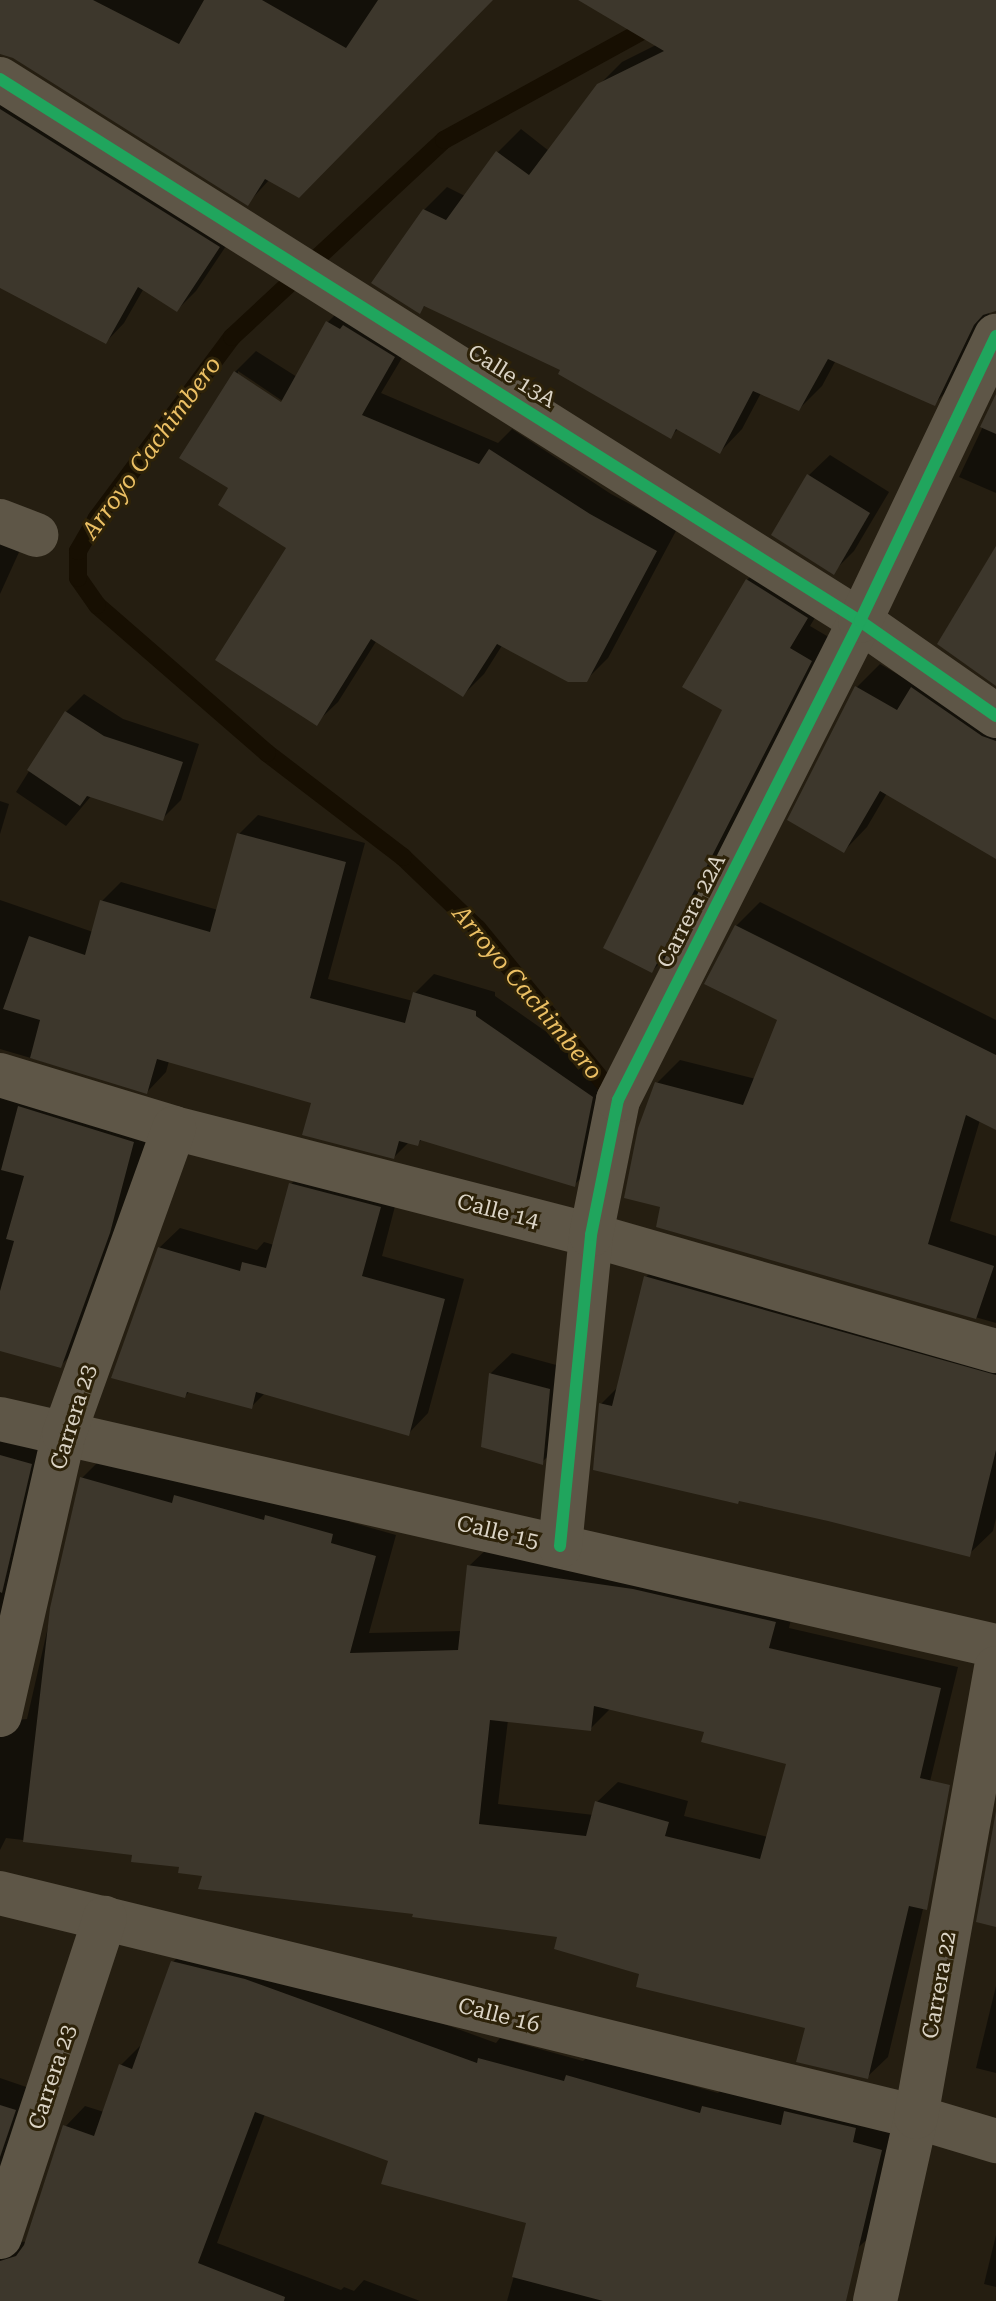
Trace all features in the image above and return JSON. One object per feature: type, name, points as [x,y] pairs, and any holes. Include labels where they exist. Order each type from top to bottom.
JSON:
[{"type":"street","name":"Calle 13A","points":[[0,79],[860,621],[996,716]]},
{"type":"street","name":"Carrera 22A","points":[[560,1546],[591,1235],[618,1100],[860,621],[996,336]]},
{"type":"street","name":"Calle 14","points":[[0,1075],[174,1128],[591,1235],[996,1351]]},
{"type":"street","name":"Carrera 23","points":[[0,1715],[64,1434],[174,1128]]},
{"type":"street","name":"Calle 15","points":[[0,1419],[996,1646]]},
{"type":"street","name":"Carrera 22","points":[[875,2301],[916,2117],[996,1668]]},
{"type":"street","name":"Calle 16","points":[[0,1893],[916,2117],[996,2141]]},
{"type":"street","name":"Carrera 23","points":[[0,2237],[105,1918]]},
{"type":"building","points":[[0,0],[93,0],[179,44],[204,0],[262,0],[346,48],[378,0],[493,0],[299,198],[265,179],[248,206],[13,58],[0,54]]},
{"type":"building","points":[[578,0],[996,0],[996,311],[983,315],[974,325],[935,406],[828,359],[799,411],[753,391],[720,454],[676,429],[671,439],[558,374],[560,370],[424,306],[420,314],[371,283],[423,209],[446,220],[496,151],[529,175],[597,84],[664,51]]},
{"type":"building","points":[[0,109],[220,247],[177,312],[138,287],[106,344],[0,288]]},
{"type":"building","points":[[326,321],[340,329],[343,325],[395,357],[362,415],[479,464],[489,449],[590,514],[657,551],[587,682],[568,682],[497,644],[463,697],[371,639],[317,726],[215,660],[286,548],[218,505],[228,488],[179,458],[234,371],[281,402]]},
{"type":"building","points":[[996,394],[996,434],[980,427]]},
{"type":"building","points":[[807,474],[870,513],[834,575],[771,535]]},
{"type":"building","points":[[996,546],[996,686],[937,644]]},
{"type":"building","points":[[746,579],[808,618],[790,648],[812,661],[652,973],[603,948],[722,710],[682,687]]},
{"type":"building","points":[[855,686],[897,710],[911,687],[982,736],[996,741],[996,859],[880,791],[844,853],[787,820]]},
{"type":"building","points":[[65,711],[104,736],[183,762],[163,821],[87,796],[80,806],[27,770]]},
{"type":"building","points":[[237,833],[346,862],[310,998],[405,1023],[413,992],[476,1011],[476,1016],[593,1097],[575,1187],[420,1140],[418,1146],[399,1141],[394,1159],[302,1135],[311,1103],[157,1059],[147,1094],[30,1058],[40,1020],[3,1009],[29,936],[85,955],[100,900],[210,932]]},
{"type":"building","points":[[735,925],[996,1055],[996,1130],[966,1115],[928,1244],[994,1266],[976,1319],[656,1227],[660,1207],[624,1198],[638,1128],[655,1082],[743,1105],[777,1020],[704,984]]},
{"type":"building","points":[[18,1106],[134,1142],[110,1233],[61,1368],[0,1351],[0,1291],[14,1241],[6,1239],[24,1176],[1,1170]]},
{"type":"building","points":[[289,1183],[381,1207],[362,1276],[445,1299],[409,1436],[256,1392],[252,1409],[187,1392],[185,1398],[111,1378],[158,1247],[240,1271],[242,1262],[266,1268]]},
{"type":"building","points":[[644,1276],[996,1375],[996,1450],[970,1557],[828,1521],[739,1501],[738,1504],[593,1470],[599,1403],[612,1406]]},
{"type":"building","points":[[489,1373],[550,1389],[543,1465],[481,1447]]},
{"type":"building","points":[[0,1455],[32,1464],[2,1593],[0,1592]]},
{"type":"building","points":[[80,1477],[172,1503],[174,1495],[264,1520],[265,1515],[333,1534],[331,1543],[376,1556],[350,1653],[458,1650],[467,1565],[633,1589],[776,1622],[769,1648],[941,1688],[920,1778],[950,1785],[927,1910],[909,1906],[868,2079],[796,2062],[805,2028],[636,1987],[639,1974],[554,1949],[557,1937],[412,1917],[413,1914],[198,1889],[202,1876],[178,1873],[179,1867],[131,1862],[132,1855],[23,1842],[50,1608]],"holes":[[[594,1706],[704,1732],[701,1742],[786,1764],[760,1859],[665,1836],[669,1822],[595,1801],[586,1836],[479,1824],[490,1720],[591,1731]]]},
{"type":"building","points":[[996,1811],[996,1927],[976,1922]]},
{"type":"building","points":[[171,1961],[245,1979],[477,2063],[478,2058],[564,2081],[566,2075],[700,2113],[702,2106],[781,2125],[784,2111],[856,2128],[853,2142],[882,2150],[846,2301],[603,2301],[512,2277],[526,2223],[381,2184],[388,2161],[255,2112],[198,2263],[285,2297],[284,2301],[0,2301],[0,2261],[16,2256],[24,2245],[63,2125],[94,2136],[119,2064],[132,2069]]},
{"type":"building","points":[[0,2105],[16,2110],[0,2157]]},
{"type":"waterway","name":"Arroyo Cachimbero","points":[[618,1100],[477,928],[403,857],[267,753],[97,605],[78,578],[78,551],[97,518],[232,337],[444,140],[699,0]]},
{"type":"cycle path","points":[[0,79],[860,621],[996,716]]},
{"type":"cycle path","points":[[560,1546],[591,1235],[618,1100],[860,621],[996,336]]}]
